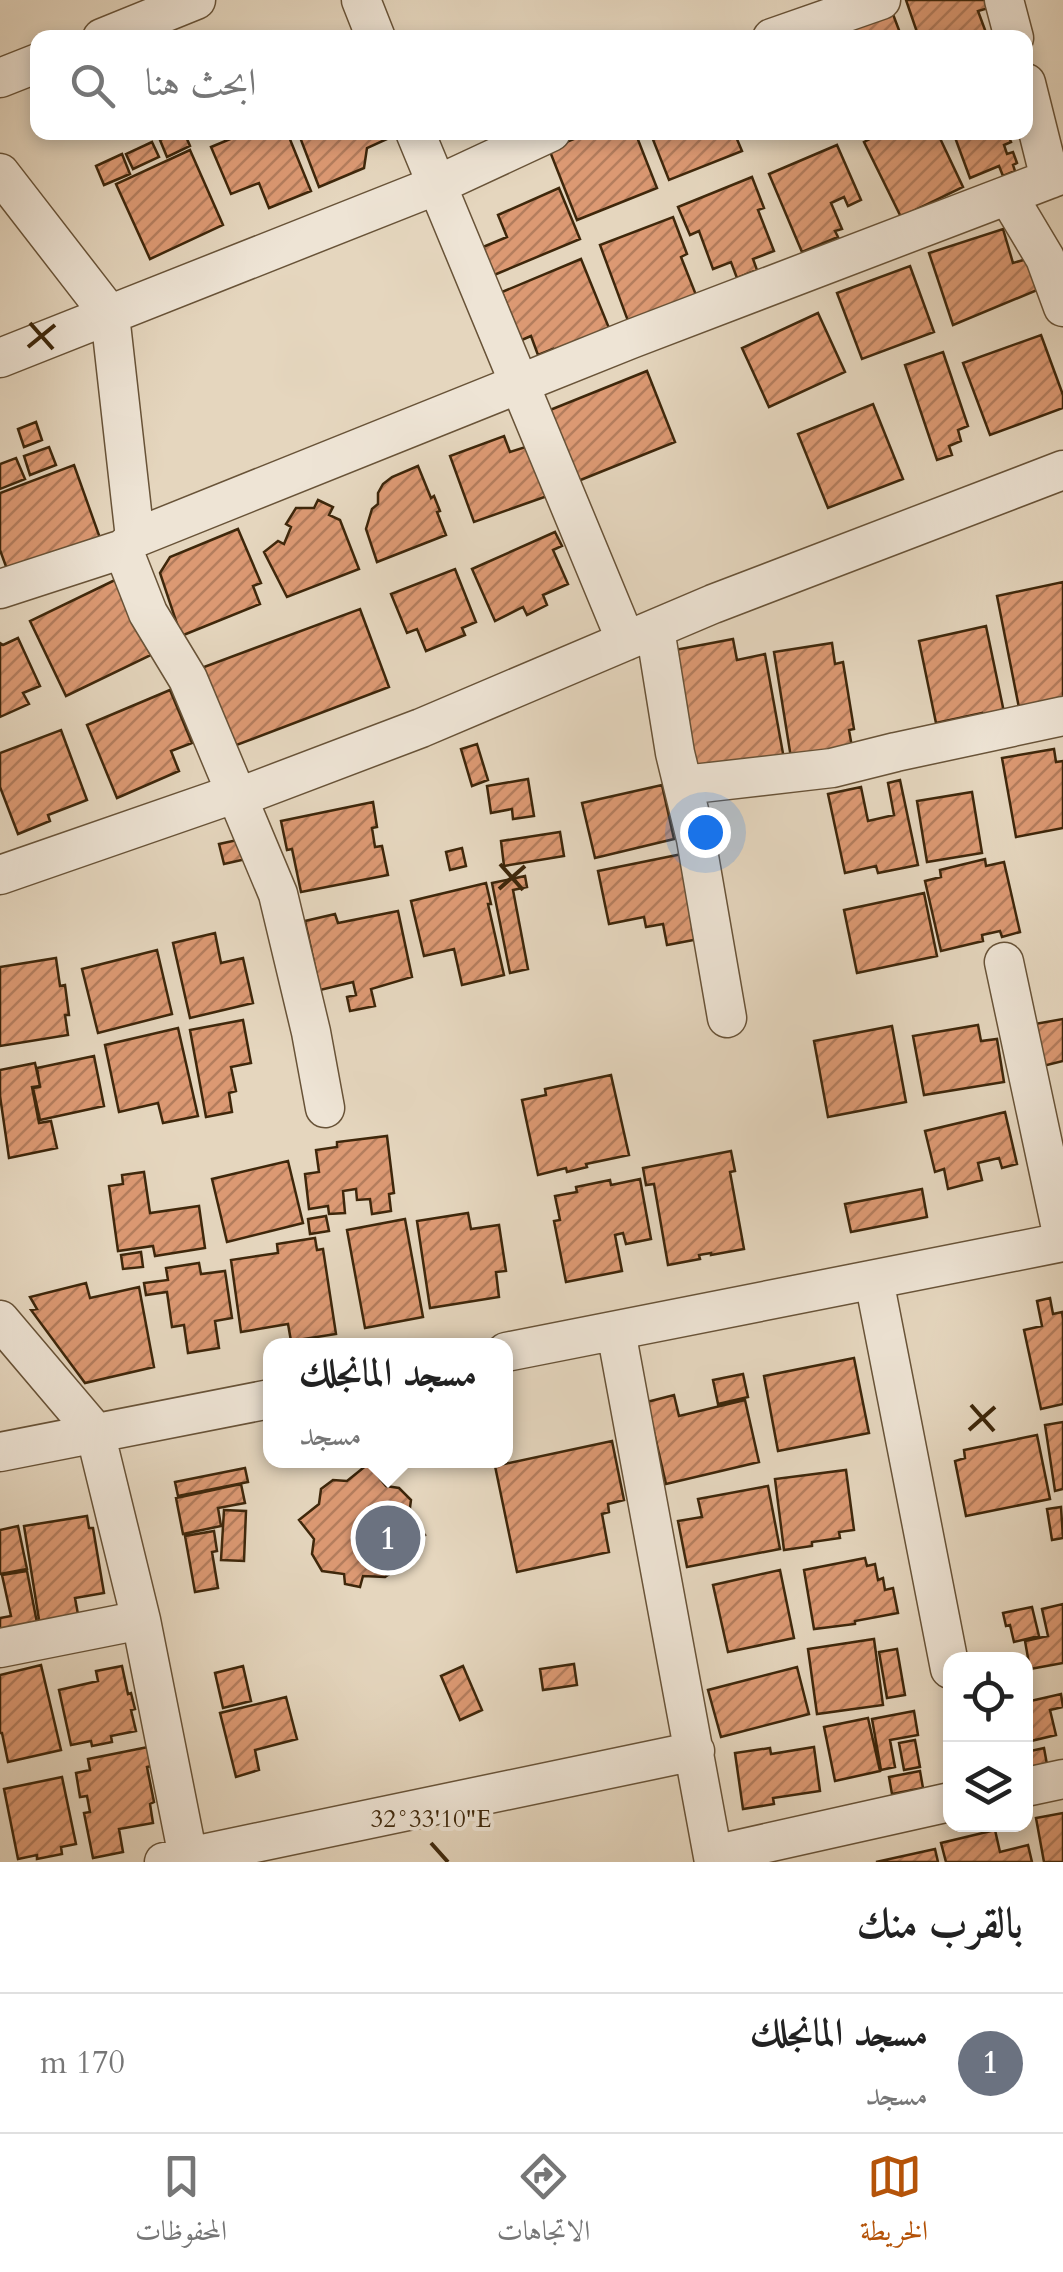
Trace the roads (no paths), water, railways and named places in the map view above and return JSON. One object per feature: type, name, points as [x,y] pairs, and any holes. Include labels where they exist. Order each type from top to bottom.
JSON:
[{"type":"street","points":[[122,30],[196,0]]},
{"type":"street","points":[[360,0],[373,30]]},
{"type":"street","points":[[795,30],[881,0]]},
{"type":"street","points":[[1004,0],[1012,30]]},
{"type":"street","points":[[0,78],[30,67]]},
{"type":"street","points":[[0,589],[129,544],[631,339],[1056,176],[1033,105]]},
{"type":"street","points":[[418,140],[520,384],[640,635],[684,785],[727,1018]]},
{"type":"street","points":[[0,358],[437,185],[533,140]]},
{"type":"street","points":[[0,173],[110,314],[129,544],[148,613],[188,679],[278,894],[326,1108]]},
{"type":"street","points":[[1008,196],[1045,258],[1063,307]]},
{"type":"street","points":[[0,875],[222,798],[238,798],[421,728],[640,635],[1062,473]]},
{"type":"street","points":[[684,785],[832,768],[1063,716]]},
{"type":"street","points":[[513,1351],[1063,1240],[1004,962]]},
{"type":"street","points":[[874,1280],[947,1652]]},
{"type":"street","points":[[0,1320],[95,1432],[141,1620],[180,1860],[695,1750]]},
{"type":"street","points":[[616,1331],[714,1858],[943,1804]]},
{"type":"street","points":[[0,1452],[263,1400]]},
{"type":"street","points":[[0,1648],[141,1620]]},
{"type":"street","points":[[1033,1785],[1063,1779]]},
{"type":"place","name":"مسجد المانجلك","points":[[388,1538]]}]
